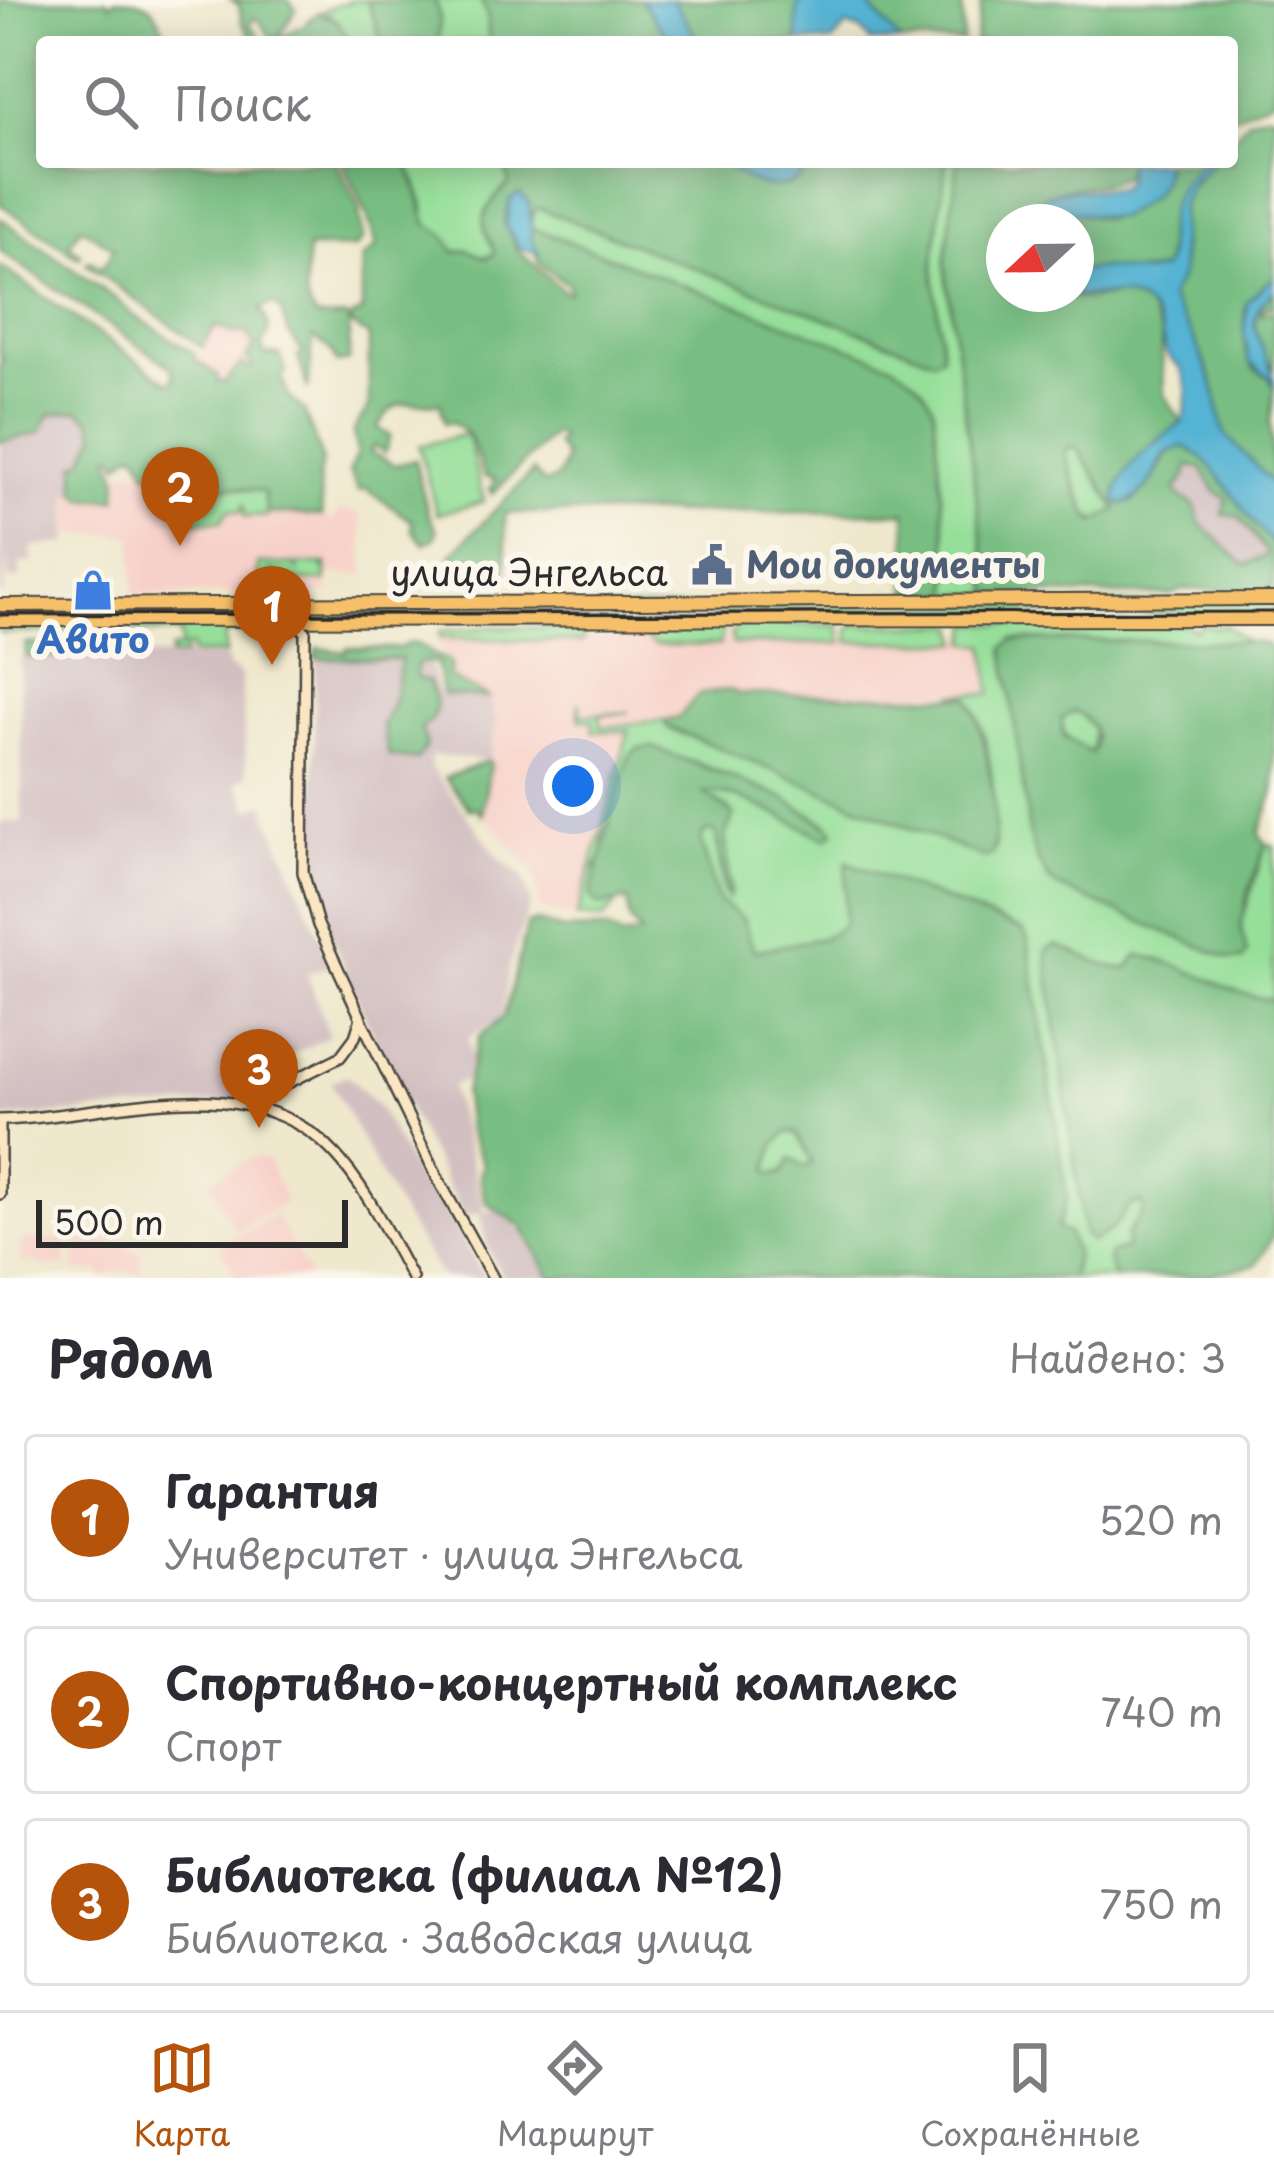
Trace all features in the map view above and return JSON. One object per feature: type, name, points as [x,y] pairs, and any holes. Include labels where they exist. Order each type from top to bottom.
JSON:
[{"type":"main road","name":"улица Энгельса","points":[[0,605],[1274,599]]},
{"type":"main road","points":[[1024,619],[1032,610],[1025,601]]},
{"type":"main road","points":[[202,604],[202,620]]},
{"type":"main road","points":[[491,620],[501,619],[506,612],[502,605],[492,604]]},
{"type":"main road","points":[[525,604],[512,611],[526,620]]},
{"type":"main road","name":"улица Энгельса","points":[[0,620],[1274,619]]},
{"type":"street","points":[[296,620],[305,632],[304,881],[318,925],[438,1179],[494,1278]]},
{"type":"street","points":[[244,1105],[340,1058],[356,1037],[361,1018]]},
{"type":"street","points":[[0,1194],[0,1121],[169,1102],[244,1105],[297,1123],[334,1153],[412,1278]]},
{"type":"shaded area","points":[[217,326],[247,331],[256,348],[254,365],[249,369],[242,363],[223,382],[195,359]]},
{"type":"shaded area","points":[[79,410],[91,420],[96,435],[76,465],[76,492],[68,492],[68,543],[32,547],[32,563],[20,563],[20,579],[8,579],[7,551],[4,595],[0,596],[0,445],[47,426],[49,414]]},
{"type":"shaded area","points":[[1197,465],[1266,556],[1245,565],[1199,523],[1190,501],[1178,497],[1176,487],[1186,466]]},
{"type":"shaded area","points":[[162,468],[188,478],[265,491],[269,514],[320,515],[333,521],[340,510],[361,514],[365,575],[329,574],[329,593],[133,595],[133,535],[69,534],[68,491],[120,500],[120,471]]},
{"type":"shaded area","points":[[985,637],[988,692],[694,699],[682,718],[649,719],[641,730],[629,731],[577,917],[540,909],[534,872],[487,819],[484,811],[496,723],[490,698],[450,677],[455,660],[440,651],[439,639]]},
{"type":"shaded area","points":[[427,655],[439,694],[490,698],[496,723],[490,761],[431,755],[430,767],[500,859],[523,877],[531,902],[510,962],[501,1018],[468,1037],[472,1059],[464,1081],[452,1086],[452,1091],[485,1213],[495,1210],[515,1224],[551,1278],[503,1278],[488,1249],[480,1213],[464,1217],[382,1057],[314,894],[315,658]]},
{"type":"shaded area","points":[[227,657],[228,666],[241,675],[247,776],[236,782],[250,810],[266,803],[332,965],[307,973],[329,1036],[255,1074],[236,1070],[242,1101],[0,1118],[0,823],[22,822],[20,659]]},
{"type":"shaded area","points":[[347,1075],[378,1106],[423,1189],[434,1193],[485,1278],[442,1278],[393,1199],[331,1082]]},
{"type":"shaded area","points":[[254,1156],[268,1159],[286,1203],[236,1231],[209,1181]]},
{"type":"shaded area","points":[[275,1215],[307,1278],[237,1278],[219,1246]]},
{"type":"shaded area","points":[[65,1240],[67,1266],[21,1262],[21,1241]]},
{"type":"shaded area","points":[[111,1240],[141,1253],[141,1272],[111,1272],[101,1277],[101,1271],[75,1271],[77,1241]]},
{"type":"green space","points":[[0,0],[137,2],[151,8],[165,36],[36,36],[36,168],[339,168],[358,207],[363,239],[355,248],[308,248],[305,276],[307,303],[317,318],[345,317],[349,323],[349,361],[337,363],[330,349],[313,337],[308,389],[298,357],[303,353],[288,332],[280,308],[272,304],[261,309],[268,327],[261,344],[264,354],[280,355],[288,397],[304,411],[322,459],[322,516],[267,513],[264,492],[229,486],[209,490],[180,474],[148,473],[137,453],[119,464],[114,455],[109,456],[118,476],[117,499],[84,499],[76,492],[76,464],[96,435],[91,420],[79,410],[50,414],[41,432],[0,442],[0,362],[4,360],[0,356],[0,266],[168,382],[174,380],[172,368],[0,251],[0,218],[195,354],[194,359],[217,375],[218,382],[225,382],[242,363],[248,369],[253,366],[246,357],[254,347],[247,332],[235,334],[216,326],[202,347],[86,264],[89,260],[102,268],[114,248],[81,227],[69,245],[81,254],[79,258],[0,204]]},
{"type":"green space","points":[[231,0],[289,0],[296,10],[275,36],[252,19],[250,25],[259,36],[251,36],[242,23],[239,5]]},
{"type":"green space","points":[[367,0],[380,36],[346,36],[330,15],[317,13]]},
{"type":"green space","points":[[367,0],[435,0],[438,36],[380,36]]},
{"type":"green space","points":[[435,0],[481,0],[489,36],[438,36]]},
{"type":"green space","points":[[481,0],[641,0],[667,36],[489,36]]},
{"type":"green space","points":[[673,0],[803,0],[797,7],[797,36],[695,36]]},
{"type":"green space","points":[[864,0],[962,0],[963,36],[896,36]]},
{"type":"green space","points":[[982,0],[1274,0],[1274,98],[1238,114],[1238,36],[976,36]]},
{"type":"green space","points":[[317,13],[336,20],[346,36],[283,36]]},
{"type":"green space","points":[[1274,114],[1274,277],[1245,307],[1245,350],[1254,369],[1270,378],[1274,388],[1270,423],[1274,485],[1224,433],[1212,379],[1169,298],[1180,275],[1183,202],[1207,168],[1238,168],[1238,132],[1249,119]]},
{"type":"green space","points":[[345,168],[410,168],[427,224],[444,234],[455,252],[468,250],[486,258],[495,254],[484,221],[509,183],[506,168],[732,168],[758,184],[782,186],[808,168],[945,168],[933,267],[942,354],[934,360],[537,207],[530,217],[529,203],[510,199],[504,223],[519,252],[565,292],[570,292],[568,284],[539,263],[530,227],[890,363],[911,377],[934,409],[951,594],[908,594],[906,512],[505,513],[507,579],[437,579],[435,570],[449,569],[452,554],[533,471],[544,483],[549,482],[561,471],[565,457],[556,444],[561,438],[554,433],[492,494],[496,480],[484,476],[470,436],[452,422],[445,423],[440,403],[402,404],[377,428],[390,436],[385,453],[374,446],[370,452],[396,465],[415,460],[437,530],[435,538],[424,544],[412,530],[412,521],[365,488],[359,491],[349,471],[357,454],[353,431],[369,407],[369,336],[353,326],[350,318],[362,312],[362,258],[377,247]]},
{"type":"green space","points":[[410,168],[506,168],[509,183],[488,237],[495,254],[481,258],[468,250],[455,252],[424,220],[424,204]]},
{"type":"green space","points":[[945,168],[957,168],[945,264],[989,588],[995,594],[951,594],[934,409],[530,227],[536,207],[934,360],[942,353],[933,267]]},
{"type":"green space","points":[[957,168],[1127,168],[1126,175],[1117,180],[1061,189],[1037,204],[986,204],[986,312],[1094,312],[1094,298],[1129,294],[1147,305],[1161,334],[1164,395],[1183,423],[1157,440],[1117,489],[1132,502],[1150,484],[1171,449],[1184,446],[1198,455],[1274,544],[1274,593],[1183,589],[1171,595],[995,594],[989,588],[945,264]],"holes":[[[1072,446],[1079,450],[1117,509],[1094,522],[1080,498],[1065,451]],[[1188,465],[1202,469],[1216,492],[1226,498],[1223,515],[1238,516],[1266,556],[1245,565],[1200,523],[1195,505],[1175,490]]]},
{"type":"green space","points":[[1165,168],[1196,168],[1174,197],[1164,268],[1094,271],[1094,217],[1107,219]]},
{"type":"green space","points":[[1274,292],[1274,305],[1263,308],[1261,314],[1274,310],[1274,369],[1257,338],[1255,319]]},
{"type":"green space","points":[[467,434],[484,502],[437,514],[419,446]]},
{"type":"green space","points":[[1075,446],[1117,510],[1100,520],[1089,517],[1067,460],[1065,451]]},
{"type":"green space","points":[[228,487],[264,492],[267,516],[245,517],[244,506],[240,512],[228,510],[221,521],[192,521],[192,488],[204,488],[205,493]]},
{"type":"green space","points":[[258,564],[294,564],[298,570],[299,564],[326,564],[322,569],[326,567],[326,581],[274,581],[273,569],[272,582],[258,582]]},
{"type":"green space","points":[[1274,603],[1274,614],[1034,614],[1034,604]]},
{"type":"green space","points":[[1025,606],[1026,613],[515,613],[519,608]]},
{"type":"green space","points":[[499,608],[501,614],[205,613],[208,610]]},
{"type":"green space","points":[[294,624],[295,631],[225,632],[225,654],[191,654],[191,647],[185,647],[184,656],[170,656],[171,649],[181,648],[180,632],[0,633],[0,626]]},
{"type":"green space","points":[[741,624],[839,625],[842,643],[733,644],[731,633]]},
{"type":"green space","points":[[971,624],[1185,624],[1195,630],[1203,625],[1225,625],[1246,642],[1012,640],[1047,878],[1057,886],[1230,959],[1266,844],[1274,846],[1274,1000],[1233,994],[1202,977],[1098,965],[1048,948],[1084,1233],[1091,1241],[1104,1235],[1132,1204],[1142,1203],[1144,1211],[1127,1234],[1126,1249],[1111,1253],[1108,1260],[1114,1278],[1070,1278],[1075,1269],[1057,1228],[1067,1199],[1028,940],[1009,925],[847,862],[845,925],[823,938],[754,951],[718,900],[701,841],[704,832],[716,834],[724,893],[731,892],[725,836],[730,809],[704,793],[731,796],[825,838],[828,824],[784,798],[694,761],[629,757],[603,839],[603,855],[595,867],[606,905],[620,900],[603,919],[577,917],[629,731],[593,732],[593,721],[579,719],[579,701],[582,715],[630,712],[600,716],[601,727],[666,721],[671,730],[913,830],[995,848],[993,791],[983,731],[968,697],[953,694],[991,694],[986,645],[967,643]]},
{"type":"green space","points":[[716,625],[723,632],[720,645],[655,645],[646,632],[651,626]]},
{"type":"green space","points":[[855,625],[957,625],[960,642],[849,642],[849,630]]},
{"type":"green space","points":[[576,628],[584,631],[584,639],[440,638],[440,631]]},
{"type":"green space","points":[[1012,640],[1248,642],[1266,644],[1274,651],[1274,791],[1259,834],[1266,844],[1247,896],[1241,928],[1247,953],[1242,960],[1058,887],[1047,876],[1030,838],[1004,648]],"holes":[[[1074,711],[1094,734],[1092,753],[1063,737],[1062,718]]]},
{"type":"green space","points":[[146,643],[146,655],[26,657],[26,644]]},
{"type":"green space","points":[[411,643],[446,659],[451,664],[449,677],[490,698],[443,695],[436,662],[416,666],[417,678],[428,681],[435,701],[432,719],[421,728],[426,744],[417,760],[389,756],[382,725],[392,706],[401,659],[315,658],[318,648],[346,652],[347,648],[399,648]]},
{"type":"green space","points":[[729,690],[739,694],[968,697],[990,775],[995,821],[992,854],[984,858],[666,726],[699,694]]},
{"type":"green space","points":[[1077,711],[1093,728],[1092,753],[1063,730],[1062,717]]},
{"type":"green space","points":[[652,747],[784,798],[833,829],[825,838],[748,801],[704,793],[734,814],[725,836],[728,898],[716,834],[704,832],[701,841],[718,900],[743,919],[754,951],[823,938],[844,925],[847,862],[1023,931],[1067,1199],[1057,1228],[1068,1233],[1076,1256],[1070,1278],[552,1278],[520,1225],[486,1202],[480,1177],[483,1165],[468,1130],[464,1094],[479,1037],[504,1017],[528,924],[536,921],[562,930],[607,929],[623,937],[641,934],[629,919],[628,901],[598,905],[591,897],[629,757],[637,749]],"holes":[[[787,1132],[796,1133],[812,1162],[806,1168],[791,1159],[782,1174],[770,1174],[775,1145]]]},
{"type":"green space","points":[[488,761],[482,815],[479,809],[469,808],[445,778]]},
{"type":"green space","points":[[1056,945],[1118,968],[1127,969],[1138,955],[1156,959],[1239,992],[1274,1000],[1274,1235],[1256,1265],[1204,1276],[1114,1278],[1108,1260],[1111,1253],[1126,1249],[1127,1234],[1144,1211],[1142,1203],[1129,1207],[1113,1228],[1091,1242],[1084,1233],[1046,952]]},
{"type":"green space","points":[[787,1132],[796,1132],[812,1161],[806,1168],[770,1174],[767,1169],[775,1145]]},
{"type":"water","points":[[641,0],[673,0],[695,36],[667,36]]},
{"type":"water","points":[[803,0],[864,0],[896,36],[866,36],[847,26],[838,36],[797,36],[797,7]]},
{"type":"water","points":[[732,168],[808,168],[782,186],[758,184]]},
{"type":"water","points":[[1126,168],[1164,168],[1153,195],[1119,218],[1094,215],[1094,204],[1034,204],[1065,190],[1120,188]]},
{"type":"water","points":[[1196,168],[1207,168],[1192,182],[1180,206],[1181,276],[1169,298],[1212,379],[1224,433],[1274,485],[1274,544],[1210,466],[1184,446],[1164,454],[1137,497],[1121,505],[1116,501],[1131,466],[1183,422],[1187,395],[1183,374],[1167,354],[1156,319],[1133,299],[1094,296],[1094,269],[1162,270],[1173,202]]},
{"type":"water","points":[[520,193],[529,203],[532,238],[539,254],[519,248],[506,226],[510,199]]},
{"type":"water","points":[[1274,277],[1274,292],[1262,304],[1255,326],[1274,388],[1270,378],[1249,362],[1244,335],[1247,301]]},
{"type":"tram line","points":[[0,615],[1274,612]]},
{"type":"place","name":"Спортивно-концертный комплекс","points":[[180,546]]},
{"type":"place","name":"Мои документы","points":[[712,565]]},
{"type":"place","name":"Авито","points":[[93,590]]},
{"type":"place","name":"Гарантия","points":[[272,665]]},
{"type":"place","name":"Библиотека (филиал №12)","points":[[259,1128]]}]
